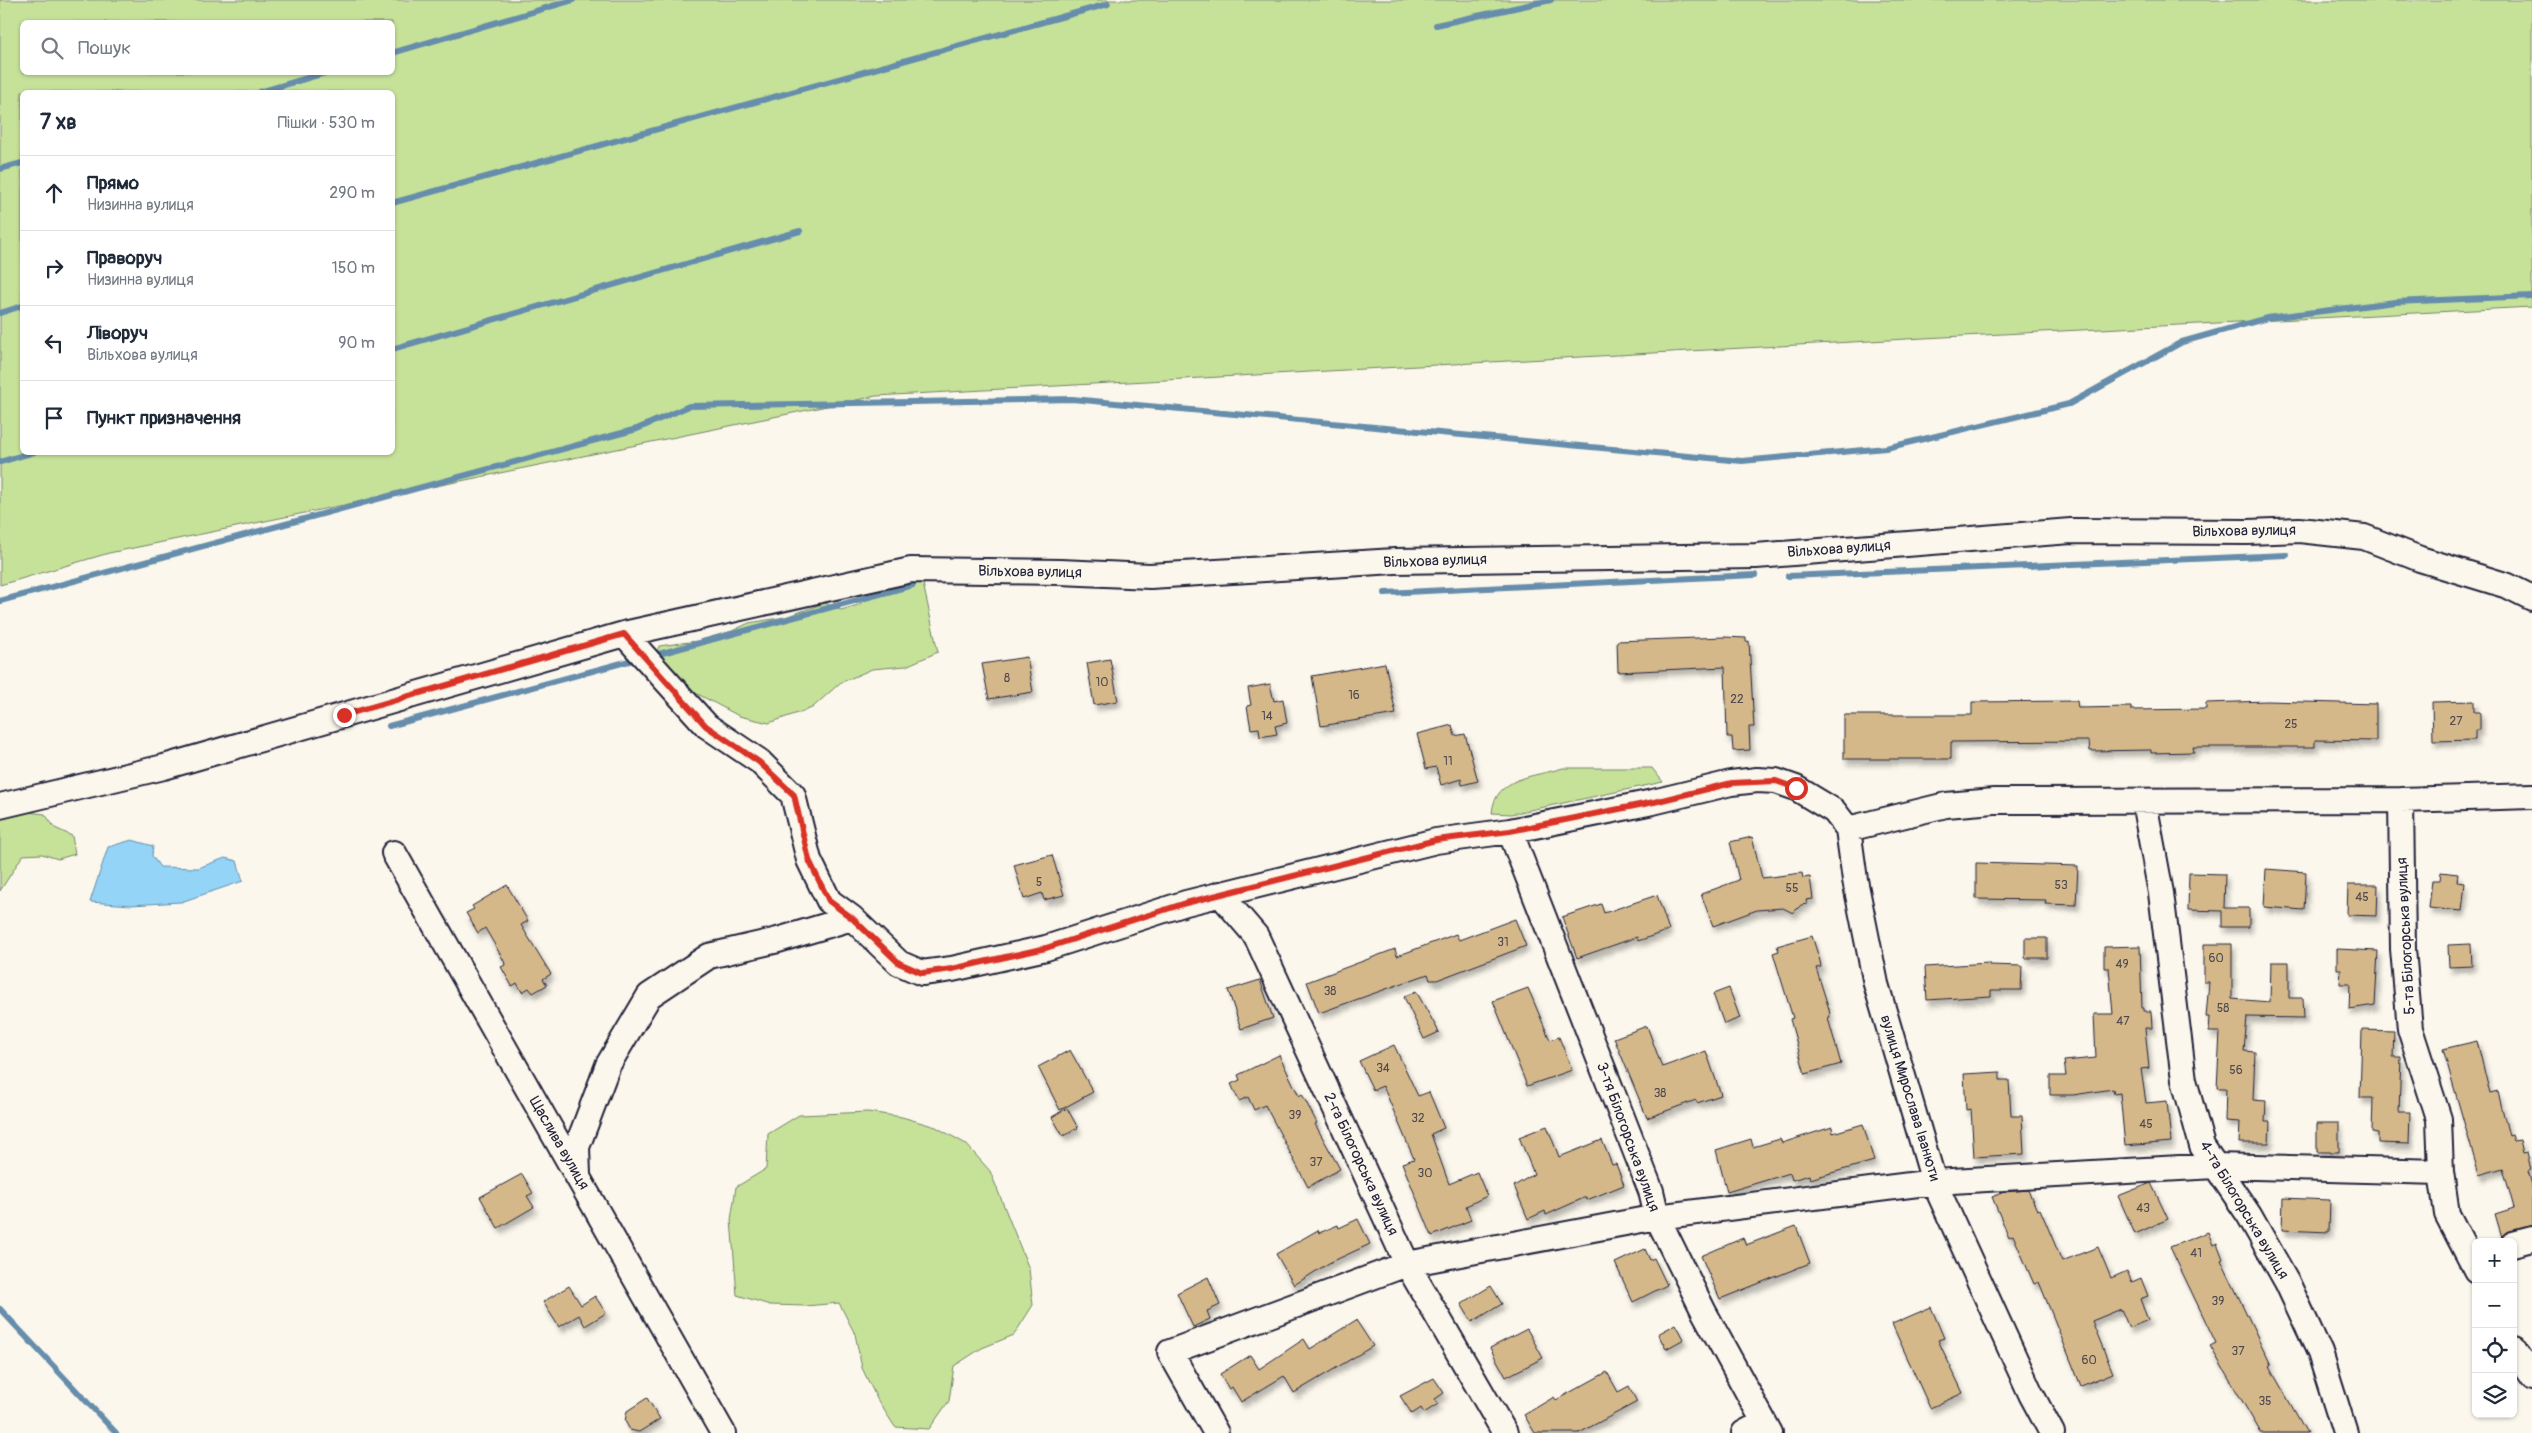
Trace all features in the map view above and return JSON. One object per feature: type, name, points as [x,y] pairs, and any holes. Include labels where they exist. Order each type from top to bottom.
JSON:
[{"type":"street","name":"Вільхова вулиця","points":[[0,806],[164,767],[624,634],[911,570],[1060,572],[1150,576],[1394,561],[1756,556],[2071,532],[2248,532],[2299,530],[2364,537],[2420,559],[2508,586],[2532,598]]},
{"type":"street","points":[[624,634],[706,726],[759,762],[794,795],[809,860],[829,901],[852,918],[899,963],[922,973],[952,969],[1046,948],[1220,894],[1436,840],[1510,831],[1654,802],[1732,783],[1776,781],[1796,788],[1834,811],[1848,829],[1946,805],[1994,801],[2401,800],[2532,796]]},
{"type":"street","name":"5-та Білогорська вулиця","points":[[2401,800],[2404,950],[2410,1028],[2439,1119],[2441,1172],[2448,1214],[2472,1257]]},
{"type":"street","name":"4-та Білогорська вулиця","points":[[2144,802],[2161,893],[2184,1080],[2202,1146],[2249,1214],[2287,1282],[2320,1353],[2345,1433]]},
{"type":"street","name":"вулиця Мирослава Іванюти","points":[[1848,829],[1855,880],[1876,984],[1934,1182],[2031,1394],[2052,1433]]},
{"type":"street","name":"3-тя Білогорська вулиця","points":[[1510,831],[1651,1191],[1657,1217],[1760,1429]]},
{"type":"street","name":"Щаслива вулиця","points":[[394,853],[722,1433]]},
{"type":"street","name":"2-га Білогорська вулиця","points":[[1220,894],[1256,936],[1407,1264],[1505,1433]]},
{"type":"street","points":[[578,1177],[577,1147],[608,1065],[649,996],[709,956],[778,940],[852,918]]},
{"type":"street","points":[[1216,1433],[1170,1352],[1407,1264],[1657,1217],[1934,1182],[2215,1166],[2441,1172]]},
{"type":"street","points":[[2517,1243],[2532,1239]]},
{"type":"street","points":[[2517,1354],[2532,1376]]},
{"type":"green space","points":[[0,0],[2532,0],[2532,307],[1924,338],[876,396],[109,553],[0,585]]},
{"type":"green space","points":[[922,579],[938,652],[906,666],[872,669],[840,683],[812,708],[769,723],[739,716],[673,681],[656,655],[659,646],[697,641],[732,631],[749,623],[785,617],[825,603],[841,610],[858,605],[872,596]]},
{"type":"green space","points":[[1563,768],[1652,768],[1663,782],[1511,814],[1492,813],[1500,792],[1508,785],[1529,776]]},
{"type":"green space","points":[[27,812],[45,814],[55,828],[72,836],[75,854],[58,859],[42,854],[23,855],[0,891],[0,814]]},
{"type":"green space","points":[[868,1112],[902,1117],[936,1127],[966,1144],[990,1171],[1029,1269],[1033,1305],[1014,1335],[982,1348],[954,1366],[949,1401],[929,1429],[895,1427],[877,1399],[862,1368],[855,1334],[839,1303],[805,1306],[770,1305],[737,1295],[731,1220],[736,1187],[766,1169],[768,1134],[799,1115]]},
{"type":"water","points":[[132,840],[153,846],[152,856],[160,867],[198,868],[225,858],[237,861],[243,881],[181,902],[131,905],[90,902],[108,847]]},
{"type":"building","points":[[1724,637],[1746,638],[1746,642],[1749,641],[1754,727],[1749,727],[1750,750],[1733,751],[1732,737],[1727,737],[1725,667],[1618,672],[1617,641]]},
{"type":"building","points":[[1027,657],[1033,692],[989,699],[982,664]]},
{"type":"building","points":[[1110,659],[1118,701],[1094,705],[1087,663]]},
{"type":"building","points":[[1385,663],[1396,714],[1321,726],[1312,676]]},
{"type":"building","points":[[1270,684],[1274,701],[1283,699],[1287,723],[1275,726],[1277,734],[1260,737],[1259,728],[1251,729],[1247,706],[1251,705],[1248,688]]},
{"type":"building","points":[[2077,701],[2078,708],[2131,707],[2131,710],[2206,709],[2206,703],[2267,701],[2376,704],[2376,741],[2315,740],[2315,747],[2193,747],[2194,752],[2151,753],[2151,750],[2090,751],[2089,741],[1951,742],[1951,759],[1844,759],[1844,715],[1972,715],[1972,702]]},
{"type":"building","points":[[2474,701],[2474,712],[2480,712],[2480,730],[2475,730],[2475,740],[2433,741],[2432,702]]},
{"type":"building","points":[[1452,725],[1455,736],[1465,734],[1478,781],[1462,785],[1461,779],[1441,785],[1436,767],[1426,769],[1417,734]]},
{"type":"building","points":[[1752,837],[1762,878],[1802,873],[1803,878],[1810,877],[1813,899],[1806,900],[1807,904],[1801,905],[1793,913],[1783,908],[1757,910],[1713,926],[1701,894],[1739,880],[1730,842]]},
{"type":"building","points":[[1052,855],[1064,895],[1044,900],[1042,893],[1024,899],[1014,865]]},
{"type":"building","points":[[1976,863],[2078,866],[2076,905],[2045,904],[2046,900],[1976,899]]},
{"type":"building","points":[[2266,869],[2306,872],[2304,910],[2264,907]]},
{"type":"building","points":[[2441,872],[2458,874],[2457,882],[2465,883],[2462,911],[2429,908],[2432,880],[2440,880]]},
{"type":"building","points":[[2189,873],[2225,874],[2224,908],[2249,908],[2249,927],[2222,927],[2222,911],[2188,910]]},
{"type":"building","points":[[507,885],[528,921],[521,925],[551,974],[543,979],[547,985],[533,993],[529,988],[522,992],[517,983],[512,986],[501,967],[505,965],[504,961],[485,928],[478,933],[466,913],[474,909],[472,906]]},
{"type":"building","points":[[2348,885],[2378,885],[2377,916],[2347,915]]},
{"type":"building","points":[[1657,895],[1669,930],[1638,941],[1637,937],[1577,958],[1562,917],[1601,904],[1604,913]]},
{"type":"building","points":[[1515,919],[1526,946],[1437,980],[1430,980],[1428,974],[1319,1013],[1307,982],[1395,949],[1397,956],[1456,934],[1459,940]]},
{"type":"building","points":[[1812,936],[1821,967],[1816,968],[1829,1009],[1830,1017],[1828,1018],[1841,1064],[1805,1074],[1790,1019],[1793,1018],[1773,953],[1779,951],[1777,946]]},
{"type":"building","points":[[2025,938],[2047,938],[2047,958],[2025,958]]},
{"type":"building","points":[[2204,944],[2232,944],[2232,999],[2270,1002],[2271,962],[2289,962],[2289,998],[2303,998],[2304,1018],[2247,1017],[2244,1051],[2255,1052],[2253,1100],[2266,1101],[2265,1122],[2270,1122],[2269,1143],[2239,1143],[2240,1122],[2225,1121],[2226,1088],[2217,1088],[2220,1032],[2209,1032],[2210,1017],[2206,1017],[2209,982],[2204,982]]},
{"type":"building","points":[[2471,944],[2472,966],[2449,967],[2448,945]]},
{"type":"building","points":[[2140,946],[2142,1008],[2144,1008],[2144,1011],[2151,1011],[2152,1028],[2145,1028],[2149,1068],[2141,1069],[2146,1103],[2167,1101],[2171,1142],[2125,1146],[2120,1093],[2114,1094],[2113,1089],[2073,1095],[2050,1095],[2050,1076],[2066,1076],[2064,1061],[2096,1058],[2094,1014],[2113,1014],[2109,968],[2104,968],[2104,947]]},
{"type":"building","points":[[2337,949],[2378,951],[2375,1005],[2349,1009],[2350,984],[2340,984],[2341,969],[2337,969]]},
{"type":"building","points":[[1989,963],[1989,965],[2022,966],[2021,990],[1991,990],[1991,996],[1927,1000],[1925,967]]},
{"type":"building","points":[[1260,980],[1273,1018],[1241,1029],[1228,990]]},
{"type":"building","points":[[1528,988],[1550,1040],[1559,1037],[1572,1070],[1527,1086],[1493,1001]]},
{"type":"building","points":[[1729,988],[1740,1018],[1724,1024],[1713,994]]},
{"type":"building","points":[[1416,991],[1439,1032],[1424,1039],[1404,997]]},
{"type":"building","points":[[1647,1026],[1662,1067],[1706,1051],[1721,1095],[1697,1103],[1696,1100],[1647,1118],[1614,1038]]},
{"type":"building","points":[[2362,1030],[2394,1031],[2393,1057],[2401,1057],[2399,1112],[2410,1112],[2409,1144],[2378,1143],[2378,1133],[2372,1132],[2373,1098],[2360,1098]]},
{"type":"building","points":[[2477,1041],[2490,1094],[2498,1092],[2509,1136],[2512,1135],[2514,1141],[2520,1140],[2523,1153],[2527,1152],[2531,1170],[2528,1171],[2532,1185],[2532,1226],[2510,1231],[2502,1237],[2495,1214],[2514,1208],[2503,1168],[2479,1175],[2443,1049]]},
{"type":"building","points":[[1394,1045],[1418,1096],[1429,1092],[1444,1128],[1431,1134],[1449,1184],[1477,1172],[1487,1196],[1466,1206],[1471,1220],[1432,1236],[1402,1163],[1414,1159],[1383,1086],[1373,1090],[1359,1061]]},
{"type":"building","points":[[1070,1050],[1093,1092],[1060,1110],[1038,1067]]},
{"type":"building","points":[[1279,1055],[1299,1096],[1302,1094],[1317,1123],[1315,1124],[1340,1169],[1308,1187],[1265,1105],[1254,1110],[1248,1097],[1239,1101],[1231,1084],[1240,1080],[1238,1075]]},
{"type":"building","points":[[2000,1072],[2000,1080],[2009,1080],[2011,1116],[2022,1116],[2024,1154],[1974,1157],[1971,1109],[1966,1110],[1964,1074]]},
{"type":"building","points":[[1067,1108],[1078,1128],[1063,1136],[1052,1117]]},
{"type":"building","points":[[2317,1123],[2339,1123],[2339,1152],[2317,1152]]},
{"type":"building","points":[[1863,1124],[1874,1161],[1810,1179],[1809,1175],[1792,1180],[1790,1173],[1727,1192],[1716,1150],[1751,1139],[1753,1147],[1780,1139],[1782,1143],[1832,1127],[1833,1133]]},
{"type":"building","points":[[1547,1126],[1559,1157],[1602,1140],[1612,1165],[1616,1164],[1624,1185],[1587,1200],[1586,1197],[1546,1215],[1545,1211],[1528,1219],[1514,1186],[1534,1174],[1519,1137]]},
{"type":"building","points":[[522,1174],[533,1193],[527,1196],[534,1207],[498,1228],[480,1197]]},
{"type":"building","points":[[2151,1183],[2168,1219],[2135,1234],[2118,1196]]},
{"type":"building","points":[[2028,1190],[2037,1210],[2040,1209],[2062,1261],[2098,1247],[2111,1278],[2127,1271],[2132,1282],[2141,1278],[2148,1296],[2140,1299],[2148,1320],[2129,1328],[2121,1309],[2092,1321],[2113,1373],[2081,1386],[2039,1282],[2034,1284],[2013,1235],[2009,1237],[1992,1197],[2004,1192]]},
{"type":"building","points":[[2283,1198],[2330,1200],[2329,1232],[2282,1230]]},
{"type":"building","points":[[1358,1219],[1370,1244],[1329,1263],[1294,1285],[1276,1254],[1318,1230],[1319,1233],[1338,1225],[1339,1228]]},
{"type":"building","points":[[1796,1226],[1810,1263],[1720,1299],[1701,1256],[1743,1238],[1746,1245]]},
{"type":"building","points":[[2208,1232],[2213,1245],[2217,1243],[2223,1259],[2221,1260],[2271,1365],[2269,1366],[2307,1433],[2261,1433],[2210,1346],[2216,1343],[2170,1247]]},
{"type":"building","points":[[1645,1249],[1650,1260],[1654,1258],[1667,1285],[1633,1302],[1615,1263]]},
{"type":"building","points":[[1208,1277],[1220,1305],[1207,1311],[1210,1319],[1193,1327],[1177,1293]]},
{"type":"building","points":[[569,1286],[581,1305],[595,1296],[606,1313],[585,1326],[579,1315],[559,1327],[543,1302]]},
{"type":"building","points":[[1491,1286],[1502,1304],[1472,1322],[1461,1304]]},
{"type":"building","points":[[1931,1307],[1944,1338],[1938,1340],[1963,1393],[1930,1408],[1892,1324]]},
{"type":"building","points":[[1356,1320],[1373,1346],[1294,1393],[1284,1376],[1241,1402],[1232,1387],[1229,1389],[1220,1374],[1250,1355],[1259,1369],[1304,1339],[1310,1349]]},
{"type":"building","points":[[1676,1324],[1684,1339],[1666,1349],[1658,1334]]},
{"type":"building","points":[[1527,1329],[1543,1358],[1506,1377],[1490,1348]]},
{"type":"building","points":[[1607,1372],[1618,1392],[1629,1386],[1637,1402],[1579,1433],[1535,1433],[1524,1415],[1554,1397],[1556,1400]]},
{"type":"building","points":[[1434,1378],[1444,1393],[1435,1399],[1438,1404],[1424,1413],[1421,1408],[1412,1414],[1400,1396]]},
{"type":"building","points":[[647,1398],[660,1419],[639,1432],[630,1430],[625,1421],[627,1411]]},
{"type":"waterway","points":[[395,52],[573,0]]},
{"type":"waterway","points":[[1436,25],[1551,0]]},
{"type":"waterway","points":[[395,202],[1108,4]]},
{"type":"waterway","points":[[267,90],[318,75]]},
{"type":"waterway","points":[[0,169],[20,164]]},
{"type":"waterway","points":[[395,348],[800,231]]},
{"type":"waterway","points":[[0,601],[637,429],[689,406],[1072,399],[1742,461],[1886,448],[2069,404],[2182,342],[2267,318],[2395,302],[2532,296]]},
{"type":"waterway","points":[[0,313],[20,307]]},
{"type":"waterway","points":[[0,462],[24,455]]},
{"type":"waterway","points":[[1788,576],[2287,555]]},
{"type":"waterway","points":[[1385,593],[1755,575]]},
{"type":"waterway","points":[[655,655],[913,585]]},
{"type":"waterway","points":[[389,726],[633,660]]},
{"type":"waterway","points":[[0,1309],[116,1433]]},
{"type":"route","points":[[344,715],[624,634],[706,726],[759,762],[794,795],[809,860],[829,901],[852,918],[899,963],[922,973],[952,969],[1046,948],[1186,903],[1351,863],[1436,840],[1510,831],[1654,802],[1732,783],[1757,780],[1776,781],[1796,788]]}]
